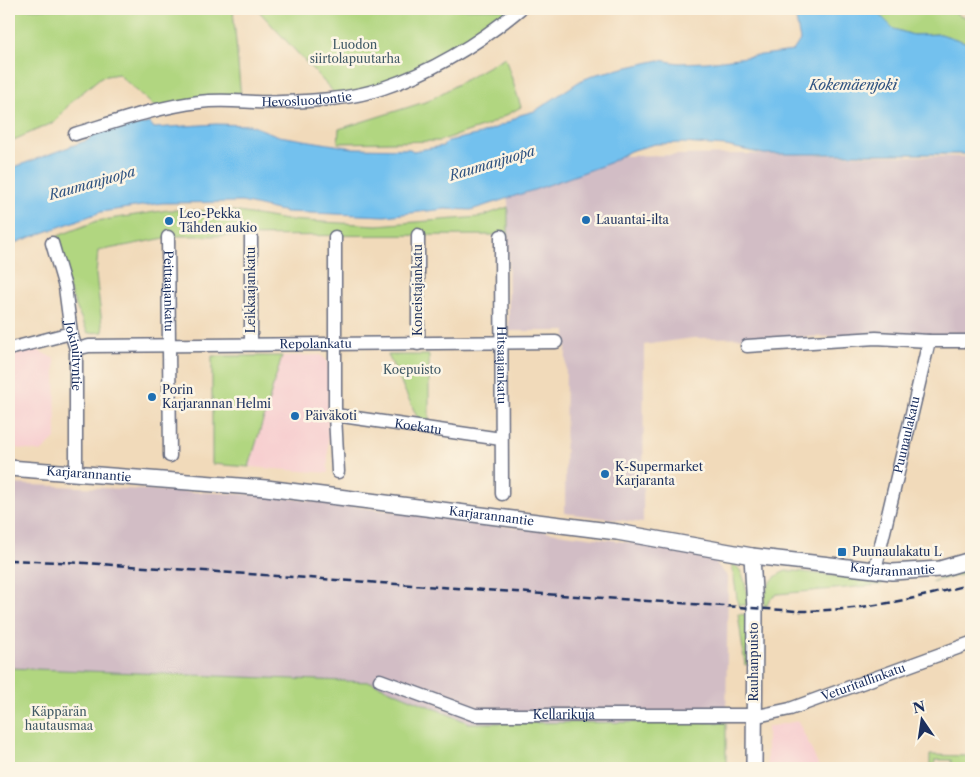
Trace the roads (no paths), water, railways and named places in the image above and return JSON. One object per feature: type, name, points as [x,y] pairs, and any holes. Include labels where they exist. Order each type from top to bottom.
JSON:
[{"type":"main road","name":"Karjarannantie","points":[[9,468],[266,488],[665,539],[752,556],[876,570],[913,572],[940,569],[971,560]]},
{"type":"main road","name":"Rauhanpuisto","points":[[752,556],[755,609],[754,768]]},
{"type":"street","name":"Hevosluodontie","points":[[75,134],[153,111],[197,102],[217,100],[261,103],[301,101],[361,94],[383,88],[452,57],[485,37],[520,9]]},
{"type":"street","name":"Koneistajankatu","points":[[418,235],[418,344]]},
{"type":"street","points":[[335,236],[335,415],[338,472]]},
{"type":"street","name":"Hitsaajankatu","points":[[501,236],[502,494]]},
{"type":"street","name":"Leikkaajankatu","points":[[251,237],[251,344]]},
{"type":"street","name":"Peittaajankatu","points":[[168,238],[170,456]]},
{"type":"street","name":"Jokiniityntie","points":[[52,243],[65,287],[71,333],[76,349],[76,472]]},
{"type":"street","points":[[9,349],[71,333]]},
{"type":"street","points":[[747,346],[876,338],[971,341]]},
{"type":"street","name":"Puunaulakatu","points":[[876,570],[929,341]]},
{"type":"street","name":"Repolankatu","points":[[76,349],[89,346],[169,344],[556,342]]},
{"type":"street","name":"Koekatu","points":[[335,415],[501,440]]},
{"type":"street","name":"Veturitallinkatu","points":[[754,715],[775,714],[971,643]]},
{"type":"street","name":"Kellarikuja","points":[[380,680],[475,715],[754,715]]},
{"type":"water","name":"Kokemäenjoki","points":[[794,9],[874,9],[894,29],[913,35],[941,34],[971,44],[971,154],[764,154],[726,146],[682,143],[655,144],[630,151],[607,164],[471,210],[445,209],[385,216],[286,212],[242,202],[162,203],[101,212],[9,245],[9,169],[88,140],[95,133],[150,123],[154,128],[216,124],[250,125],[279,136],[353,148],[410,149],[413,151],[443,146],[448,141],[481,134],[520,115],[535,111],[580,81],[597,74],[659,60],[679,63],[707,62],[793,51],[800,40]]},
{"type":"railway","points":[[9,560],[85,563],[797,611],[842,609],[885,604],[971,584]]},
{"type":"place","name":"Lauantai-ilta","points":[[586,220]]},
{"type":"place","name":"Leo-Pekka Tähden aukio","points":[[169,221]]},
{"type":"place","name":"Porin Karjarannan Helmi","points":[[152,397]]},
{"type":"place","name":"Päiväkoti","points":[[295,416]]},
{"type":"place","name":"K-Supermarket Karjaranta","points":[[605,474]]},
{"type":"place","name":"Puunaulakatu L","points":[[842,552]]},
{"type":"park label","name":"Luodon siirtolapuutarha","points":[[355,52]]},
{"type":"park label","name":"Koepuisto","points":[[412,370]]},
{"type":"park label","name":"Käppärän hautausmaa","points":[[59,719]]},
{"type":"water label","name":"Raumanjuopa","points":[[492,163]]},
{"type":"water label","name":"Raumanjuopa","points":[[92,183]]}]
